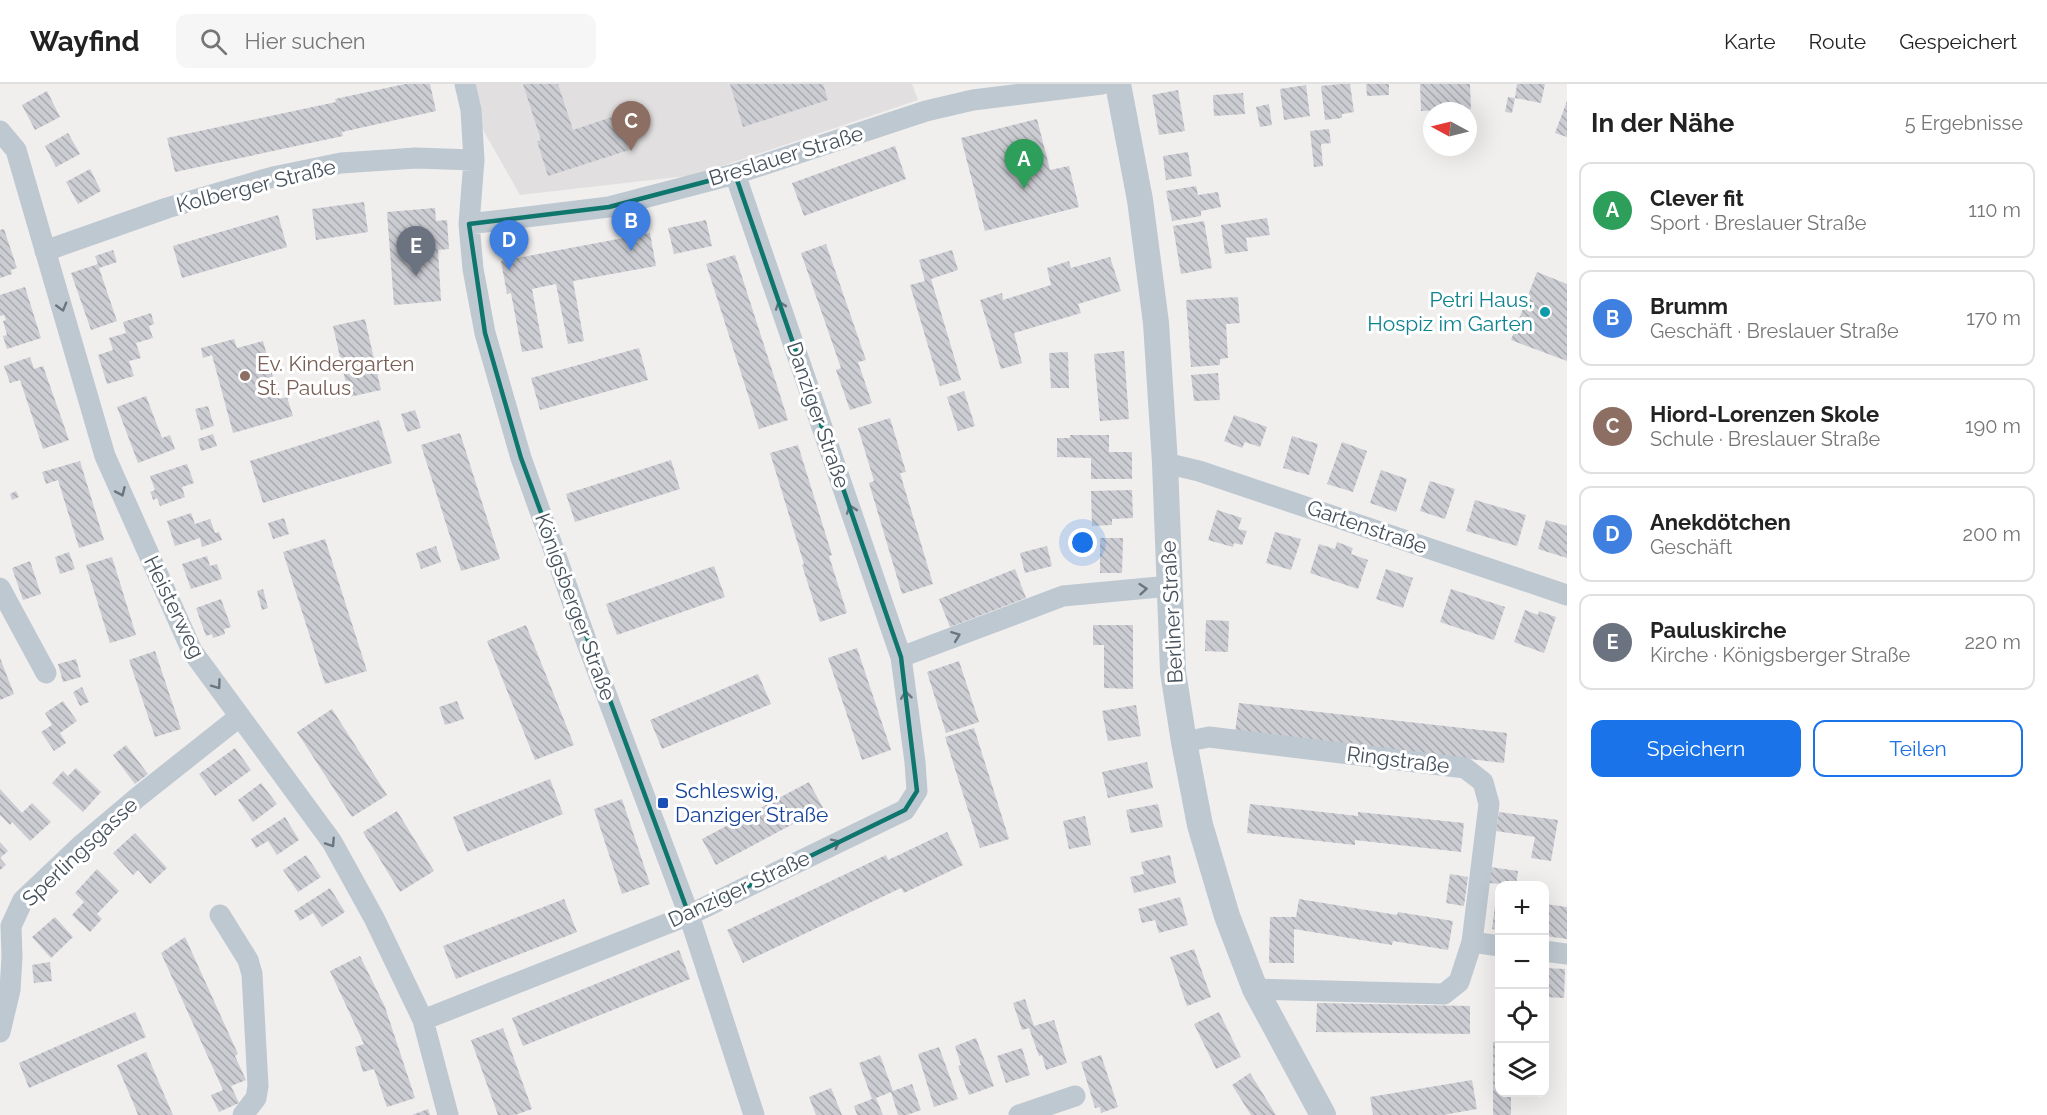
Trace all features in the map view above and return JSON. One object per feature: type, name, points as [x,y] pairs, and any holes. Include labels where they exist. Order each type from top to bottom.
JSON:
[{"type":"street","name":"Königsberger Straße","points":[[465,84],[471,110],[474,160],[469,224],[473,269],[485,333],[521,458],[587,643],[689,915],[754,1115]]},
{"type":"street","name":"Breslauer Straße","points":[[469,224],[609,207],[735,174],[926,111],[973,100],[1102,84]]},
{"type":"street","name":"Berliner Straße","points":[[1118,84],[1140,200],[1154,312],[1165,463],[1173,672],[1200,825],[1227,916],[1254,989],[1323,1115]]},
{"type":"street","name":"Heisterweg","points":[[0,131],[16,150],[105,456],[192,651],[332,842],[374,918],[423,1020],[448,1115]]},
{"type":"street","name":"Kolberger Straße","points":[[45,251],[167,208],[273,177],[341,164],[416,158],[474,160]]},
{"type":"street","name":"Danziger Straße","points":[[423,1020],[689,915],[905,810],[917,791],[901,657],[735,174]]},
{"type":"street","name":"Gartenstraße","points":[[1165,463],[1199,471],[1567,595]]},
{"type":"street","points":[[901,657],[1063,596],[1170,586]]},
{"type":"street","points":[[0,588],[46,673]]},
{"type":"street","name":"Sperlingsgasse","points":[[0,1032],[10,990],[11,926],[23,900],[80,846],[138,797],[240,717]]},
{"type":"street","name":"Ringstraße","points":[[1184,742],[1209,737],[1465,768],[1483,782],[1489,804],[1472,942],[1459,982],[1444,994],[1254,989]]},
{"type":"street","points":[[220,915],[248,960],[252,974],[258,1086],[256,1098],[243,1115]]},
{"type":"street","points":[[1472,942],[1495,945]]},
{"type":"street","points":[[1549,952],[1567,954]]},
{"type":"street","points":[[1019,1115],[1075,1096]]},
{"type":"highlighted area","points":[[735,174],[901,657],[917,791],[905,810],[689,915],[521,458],[485,333],[469,224],[609,207]]},
{"type":"shaded area","points":[[475,84],[912,84],[918,100],[695,175],[520,195],[482,128]]},
{"type":"building","points":[[405,84],[430,84],[436,111],[342,132],[343,136],[175,172],[167,138],[336,102],[335,99]]},
{"type":"building","points":[[523,84],[558,84],[573,130],[618,115],[629,150],[548,176],[537,141],[541,140]]},
{"type":"building","points":[[730,84],[823,84],[828,100],[743,127]]},
{"type":"building","points":[[1350,84],[1354,112],[1342,114],[1342,118],[1325,120],[1321,86]]},
{"type":"building","points":[[1366,84],[1389,84],[1389,95],[1367,96]]},
{"type":"building","points":[[1420,84],[1470,84],[1471,102],[1423,102],[1423,111],[1421,111]]},
{"type":"building","points":[[1517,84],[1545,84],[1541,103],[1515,98]]},
{"type":"building","points":[[1306,85],[1310,116],[1284,120],[1280,89]]},
{"type":"building","points":[[1178,90],[1185,131],[1159,135],[1152,95]]},
{"type":"building","points":[[47,91],[60,117],[35,130],[22,105]]},
{"type":"building","points":[[1243,93],[1245,114],[1214,116],[1213,95]]},
{"type":"building","points":[[1508,97],[1515,98],[1512,113],[1505,112]]},
{"type":"building","points":[[1567,101],[1567,137],[1555,133]]},
{"type":"building","points":[[1269,104],[1272,125],[1260,127],[1256,107]]},
{"type":"building","points":[[1037,119],[1050,170],[1069,166],[1079,207],[985,231],[961,138]]},
{"type":"building","points":[[1329,129],[1331,143],[1321,144],[1323,166],[1314,167],[1310,131]]},
{"type":"building","points":[[68,133],[80,154],[56,167],[45,146]]},
{"type":"building","points":[[895,146],[906,179],[804,216],[792,183]]},
{"type":"building","points":[[1188,152],[1192,176],[1166,180],[1163,156]]},
{"type":"building","points":[[90,169],[101,191],[78,204],[66,182]]},
{"type":"building","points":[[1196,186],[1198,195],[1218,192],[1221,207],[1201,211],[1201,216],[1172,221],[1166,191]]},
{"type":"building","points":[[364,202],[368,232],[316,240],[312,209]]},
{"type":"building","points":[[435,208],[436,221],[447,220],[449,249],[438,250],[441,301],[394,305],[387,212]]},
{"type":"building","points":[[278,215],[287,247],[182,278],[173,246]]},
{"type":"building","points":[[1267,218],[1270,235],[1246,238],[1248,251],[1225,254],[1221,225]]},
{"type":"building","points":[[706,220],[712,246],[674,254],[668,228]]},
{"type":"building","points":[[1204,221],[1212,268],[1181,274],[1173,226]]},
{"type":"building","points":[[4,229],[17,268],[11,270],[12,274],[0,278],[0,230]]},
{"type":"building","points":[[650,233],[656,266],[573,281],[584,341],[568,344],[556,284],[532,289],[543,348],[522,352],[511,293],[507,294],[501,261]]},
{"type":"building","points":[[826,244],[866,360],[858,362],[872,403],[850,410],[836,370],[841,368],[801,253]]},
{"type":"building","points":[[113,250],[117,262],[99,268],[117,321],[91,330],[71,273],[98,264],[95,256]]},
{"type":"building","points":[[952,250],[958,270],[931,279],[961,380],[940,386],[910,285],[925,281],[919,260]]},
{"type":"building","points":[[735,255],[788,420],[759,429],[706,264]]},
{"type":"building","points":[[1110,257],[1121,291],[1078,304],[1081,313],[1014,333],[1022,363],[1001,369],[980,300],[1002,293],[1003,300],[1051,285],[1047,268],[1069,261],[1071,268]]},
{"type":"building","name":"Petri Haus, Hospiz im Garten","points":[[1537,272],[1567,284],[1567,361],[1511,340]]},
{"type":"building","points":[[25,287],[41,338],[7,349],[3,336],[7,335],[3,321],[6,320],[4,315],[0,316],[0,295]]},
{"type":"building","points":[[1238,297],[1240,323],[1226,324],[1228,358],[1220,359],[1220,365],[1191,367],[1186,300]]},
{"type":"building","points":[[151,313],[154,324],[149,326],[153,338],[136,343],[141,358],[129,361],[134,376],[107,384],[98,355],[113,350],[109,338],[126,333],[123,322]]},
{"type":"building","points":[[365,319],[381,390],[349,397],[333,326]]},
{"type":"building","name":"Ev. Kindergarten St. Paulus","points":[[234,339],[237,348],[263,341],[279,399],[287,397],[293,416],[233,433],[212,355],[203,358],[201,348]]},
{"type":"building","points":[[639,348],[648,380],[540,410],[531,378]]},
{"type":"building","points":[[1124,351],[1129,419],[1100,421],[1094,354]]},
{"type":"building","points":[[1068,352],[1069,388],[1051,388],[1049,353]]},
{"type":"building","points":[[30,357],[34,369],[43,366],[69,440],[43,449],[20,380],[10,383],[4,366]]},
{"type":"building","points":[[1218,373],[1220,400],[1194,401],[1191,375]]},
{"type":"building","points":[[964,391],[975,426],[958,431],[947,397]]},
{"type":"building","points":[[146,396],[162,438],[170,435],[175,449],[138,463],[117,407]]},
{"type":"building","points":[[208,406],[214,426],[201,430],[195,409]]},
{"type":"building","points":[[415,410],[421,428],[407,432],[401,414]]},
{"type":"building","points":[[1234,415],[1267,427],[1260,447],[1245,442],[1242,448],[1224,441]]},
{"type":"building","points":[[890,418],[906,472],[900,473],[933,584],[902,594],[869,483],[874,481],[858,428]]},
{"type":"building","points":[[379,420],[392,463],[263,503],[250,461]]},
{"type":"building","points":[[460,433],[500,559],[461,571],[421,445]]},
{"type":"building","points":[[213,434],[217,446],[201,451],[198,439]]},
{"type":"building","points":[[1070,435],[1109,435],[1109,452],[1132,452],[1132,479],[1091,479],[1091,458],[1057,457],[1057,438],[1070,438]]},
{"type":"building","points":[[1292,436],[1318,444],[1309,475],[1283,468]]},
{"type":"building","points":[[1342,442],[1367,451],[1353,492],[1327,484]]},
{"type":"building","points":[[798,445],[832,555],[829,556],[847,613],[820,622],[770,453]]},
{"type":"building","points":[[671,460],[680,489],[575,522],[566,494]]},
{"type":"building","points":[[80,461],[104,540],[79,548],[58,480],[46,484],[42,472]]},
{"type":"building","points":[[187,464],[194,483],[182,487],[185,497],[160,506],[157,498],[153,500],[150,492],[155,490],[150,476]]},
{"type":"building","points":[[1381,470],[1407,479],[1396,512],[1370,503]]},
{"type":"building","points":[[1430,481],[1455,489],[1445,519],[1420,511]]},
{"type":"building","points":[[1132,490],[1133,518],[1112,519],[1112,525],[1092,526],[1091,491]]},
{"type":"building","points":[[16,491],[19,497],[12,500],[10,494]]},
{"type":"building","points":[[1475,500],[1526,515],[1517,546],[1466,531]]},
{"type":"building","points":[[1217,510],[1242,518],[1238,529],[1247,531],[1242,545],[1234,543],[1233,547],[1208,540]]},
{"type":"building","points":[[191,513],[195,524],[210,519],[215,533],[219,532],[222,540],[202,547],[200,538],[175,546],[167,521]]},
{"type":"building","points":[[284,518],[289,534],[273,539],[268,523]]},
{"type":"building","points":[[1546,520],[1567,526],[1567,558],[1538,549]]},
{"type":"building","points":[[1275,532],[1301,539],[1291,570],[1266,563]]},
{"type":"building","points":[[1100,538],[1123,538],[1122,573],[1100,573]]},
{"type":"building","points":[[325,539],[367,671],[325,684],[283,552]]},
{"type":"building","points":[[1337,542],[1353,548],[1351,554],[1368,560],[1358,589],[1310,573],[1319,544],[1335,549]]},
{"type":"building","points":[[436,546],[441,562],[421,569],[416,553]]},
{"type":"building","points":[[1047,546],[1052,566],[1025,573],[1020,553]]},
{"type":"building","points":[[69,552],[75,569],[60,574],[55,557]]},
{"type":"building","points":[[207,556],[210,566],[217,564],[222,579],[191,589],[182,564]]},
{"type":"building","points":[[112,557],[136,635],[110,643],[86,565]]},
{"type":"building","points":[[30,561],[41,594],[23,600],[12,568]]},
{"type":"building","points":[[714,566],[725,597],[617,635],[606,604]]},
{"type":"building","points":[[1015,569],[1026,598],[950,627],[939,599]]},
{"type":"building","points":[[1386,569],[1413,578],[1403,608],[1376,599]]},
{"type":"building","points":[[263,589],[268,608],[262,610],[257,591]]},
{"type":"building","points":[[1451,589],[1505,607],[1494,640],[1440,622]]},
{"type":"building","points":[[221,599],[231,627],[224,629],[225,634],[213,638],[212,634],[206,636],[196,608]]},
{"type":"building","points":[[1525,610],[1538,615],[1539,611],[1556,617],[1544,653],[1514,642]]},
{"type":"building","points":[[1206,620],[1229,621],[1228,652],[1205,651]]},
{"type":"building","points":[[526,625],[574,745],[535,760],[487,641]]},
{"type":"building","points":[[1093,625],[1133,625],[1133,689],[1104,688],[1104,645],[1093,645]]},
{"type":"building","points":[[857,648],[891,750],[862,760],[828,658]]},
{"type":"building","points":[[155,651],[181,729],[155,737],[129,660]]},
{"type":"building","points":[[0,658],[14,694],[0,700]]},
{"type":"building","points":[[76,659],[81,677],[63,682],[58,664]]},
{"type":"building","points":[[959,661],[979,722],[946,733],[927,672]]},
{"type":"building","points":[[758,674],[771,704],[662,749],[650,720]]},
{"type":"building","points":[[82,687],[89,702],[80,706],[73,692]]},
{"type":"building","points":[[63,701],[77,721],[60,733],[66,743],[54,751],[41,732],[52,725],[45,713]]},
{"type":"building","points":[[457,701],[464,719],[445,725],[439,707]]},
{"type":"building","points":[[1239,703],[1507,733],[1504,763],[1235,732]]},
{"type":"building","points":[[1136,705],[1141,736],[1108,741],[1102,711]]},
{"type":"building","points":[[332,709],[387,795],[352,817],[297,732]]},
{"type":"building","points":[[974,728],[1009,839],[980,848],[945,737]]},
{"type":"building","points":[[126,745],[148,774],[135,784],[113,755]]},
{"type":"building","points":[[235,748],[251,770],[215,796],[199,774]]},
{"type":"building","points":[[1147,762],[1153,788],[1108,798],[1102,772]]},
{"type":"building","points":[[76,768],[101,792],[83,812],[52,783],[63,771],[68,776]]},
{"type":"building","points":[[550,779],[563,814],[467,852],[453,817]]},
{"type":"building","points":[[809,782],[823,808],[716,865],[702,839]]},
{"type":"building","points":[[261,783],[277,804],[253,822],[238,800]]},
{"type":"building","points":[[0,789],[22,813],[32,803],[51,822],[30,841],[12,822],[10,825],[0,815]]},
{"type":"building","points":[[622,799],[650,884],[622,894],[594,809]]},
{"type":"building","points":[[1158,804],[1163,827],[1131,833],[1126,810]]},
{"type":"building","points":[[1250,804],[1358,816],[1358,812],[1464,823],[1461,852],[1355,840],[1355,845],[1247,833]]},
{"type":"building","points":[[397,811],[434,871],[400,892],[363,832]]},
{"type":"building","points":[[1499,812],[1558,820],[1551,861],[1531,858],[1535,837],[1496,831]]},
{"type":"building","points":[[1085,816],[1091,845],[1069,849],[1063,821]]},
{"type":"building","points":[[285,817],[299,840],[277,855],[268,841],[256,848],[251,839]]},
{"type":"building","points":[[947,832],[963,865],[904,893],[901,888],[743,963],[727,930],[886,855],[888,860]]},
{"type":"building","points":[[135,833],[167,868],[150,884],[138,870],[133,875],[113,853]]},
{"type":"building","points":[[0,842],[8,851],[0,858]]},
{"type":"building","points":[[306,855],[321,877],[298,892],[283,870]]},
{"type":"building","points":[[1170,855],[1176,883],[1134,893],[1130,877],[1144,874],[1141,862]]},
{"type":"building","points":[[0,858],[6,865],[0,870]]},
{"type":"building","points":[[1490,867],[1518,871],[1517,881],[1488,883]]},
{"type":"building","points":[[97,869],[119,891],[97,914],[102,919],[90,932],[72,915],[84,902],[75,893]]},
{"type":"building","points":[[1450,874],[1468,877],[1464,906],[1446,903]]},
{"type":"building","points":[[330,888],[345,912],[322,927],[313,913],[300,921],[294,911]]},
{"type":"building","points":[[1180,897],[1188,925],[1159,933],[1155,920],[1142,923],[1138,909]]},
{"type":"building","points":[[564,899],[577,932],[456,979],[443,946]]},
{"type":"building","points":[[1299,899],[1397,915],[1398,912],[1453,921],[1448,950],[1393,941],[1392,945],[1294,929],[1294,963],[1269,963],[1270,917],[1296,917]]},
{"type":"building","points":[[1549,905],[1567,907],[1567,939],[1549,937]]},
{"type":"building","points":[[1495,906],[1495,929],[1492,929]]},
{"type":"building","points":[[55,917],[73,937],[51,958],[32,937]]},
{"type":"building","points":[[185,937],[238,1054],[235,1056],[246,1080],[231,1086],[239,1103],[219,1112],[211,1095],[223,1090],[161,953]]},
{"type":"building","points":[[1194,949],[1211,997],[1187,1006],[1170,957]]},
{"type":"building","points":[[679,950],[690,979],[523,1046],[512,1018]]},
{"type":"building","points":[[360,956],[385,1007],[415,1098],[387,1107],[374,1069],[363,1072],[355,1047],[364,1044],[330,971]]},
{"type":"building","points":[[50,962],[52,981],[34,983],[32,965]]},
{"type":"building","points":[[1549,968],[1565,969],[1564,998],[1549,997]]},
{"type":"building","points":[[1025,999],[1034,1026],[1054,1020],[1067,1063],[1046,1070],[1042,1055],[1039,1056],[1029,1028],[1022,1030],[1013,1003]]},
{"type":"building","points":[[1317,1003],[1470,1006],[1470,1034],[1316,1032]]},
{"type":"building","points":[[135,1012],[146,1037],[29,1088],[19,1063]]},
{"type":"building","points":[[1219,1012],[1241,1057],[1216,1069],[1194,1024]]},
{"type":"building","points":[[503,1028],[532,1109],[515,1115],[498,1115],[471,1040]]},
{"type":"building","points":[[976,1038],[994,1086],[969,1095],[958,1066],[961,1065],[955,1046]]},
{"type":"building","points":[[1493,1042],[1495,1042],[1495,1097],[1511,1097],[1511,1115],[1493,1115]]},
{"type":"building","points":[[939,1047],[958,1099],[934,1107],[918,1054]]},
{"type":"building","points":[[1022,1048],[1030,1075],[1006,1083],[997,1056]]},
{"type":"building","points":[[146,1052],[173,1115],[138,1115],[117,1065]]},
{"type":"building","points":[[880,1055],[893,1091],[912,1084],[921,1110],[907,1115],[898,1115],[891,1092],[876,1098],[883,1115],[857,1115],[854,1106],[872,1099],[859,1063]]},
{"type":"building","points":[[1101,1055],[1118,1107],[1101,1113],[1100,1107],[1095,1108],[1081,1062]]},
{"type":"building","points":[[1250,1073],[1276,1115],[1251,1115],[1232,1085]]},
{"type":"building","points":[[1472,1080],[1477,1109],[1443,1115],[1373,1115],[1370,1097]]},
{"type":"building","points":[[831,1088],[842,1115],[816,1115],[809,1097]]},
{"type":"building","points":[[428,1109],[430,1115],[412,1115]]},
{"type":"place","name":"Hiord-Lorenzen Skole","points":[[631,151]]},
{"type":"place","name":"Clever fit","points":[[1024,189]]},
{"type":"place","name":"Brumm","points":[[631,251]]},
{"type":"place","name":"Anekdötchen","points":[[509,270]]},
{"type":"place","name":"Pauluskirche","points":[[416,276]]},
{"type":"place","name":"Petri Haus, Hospiz im Garten","points":[[1545,312]]},
{"type":"place","name":"Ev. Kindergarten St. Paulus","points":[[245,376]]},
{"type":"place","name":"Schleswig, Danziger Straße","points":[[663,803]]}]
